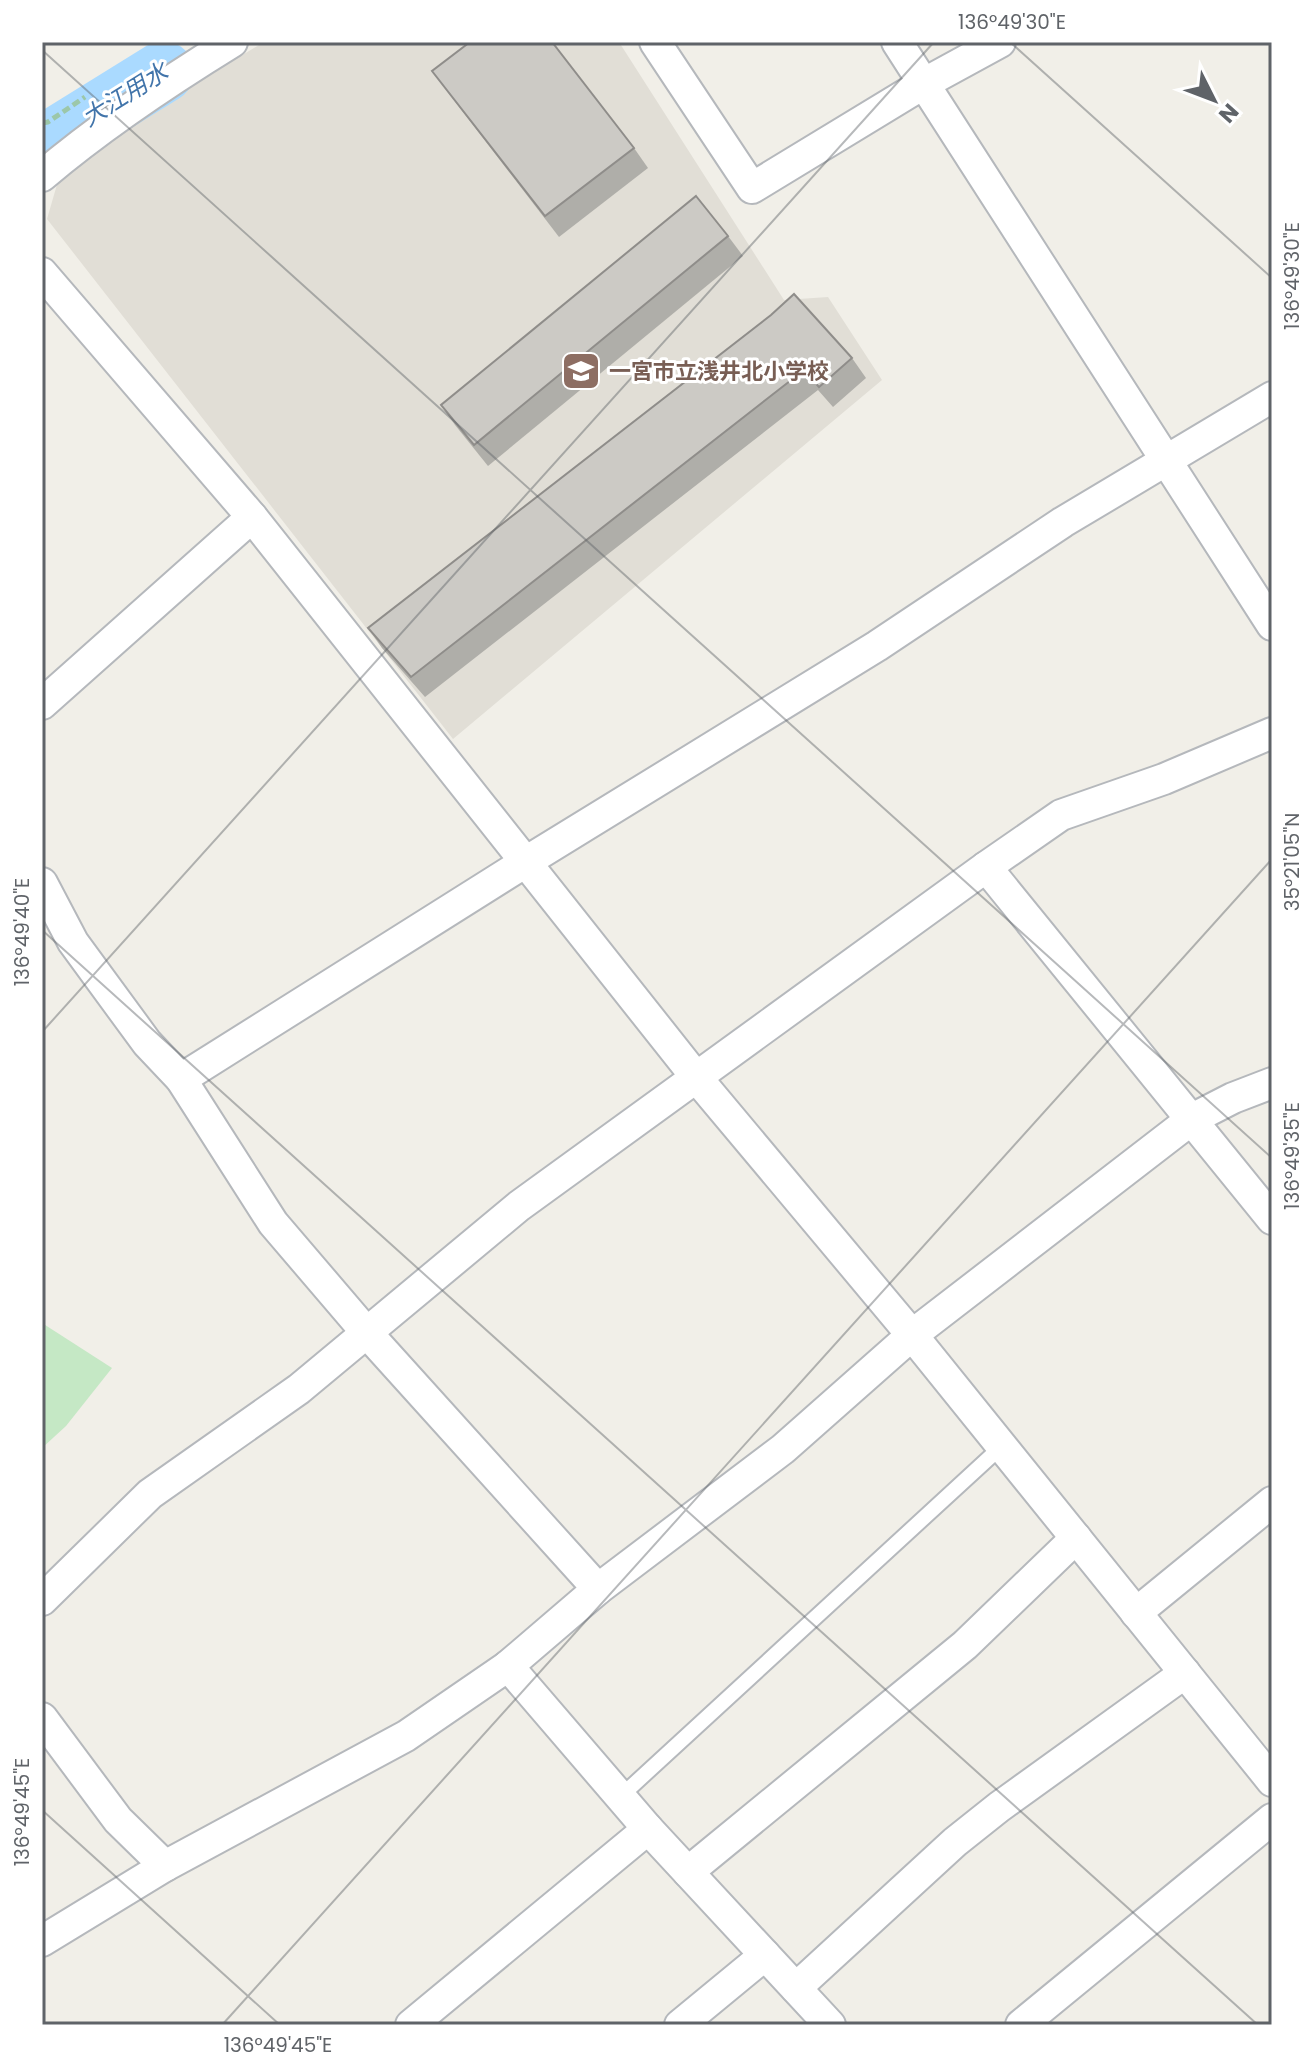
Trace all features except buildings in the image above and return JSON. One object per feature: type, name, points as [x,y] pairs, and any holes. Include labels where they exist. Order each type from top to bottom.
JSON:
[{"type":"street","points":[[42,176],[66,155],[182,73],[232,42]]},
{"type":"street","points":[[655,42],[752,188],[923,84],[1000,42]]},
{"type":"street","points":[[897,42],[1272,625]]},
{"type":"street","points":[[42,273],[252,517],[696,1077],[912,1335],[1272,1781]]},
{"type":"street","points":[[181,1079],[877,646],[1063,522],[1272,397]]},
{"type":"street","points":[[42,704],[252,517]]},
{"type":"street","points":[[42,1600],[150,1494],[299,1389],[519,1206],[986,867],[1061,815],[1164,779],[1272,733]]},
{"type":"street","points":[[986,867],[1272,1219]]},
{"type":"street","points":[[42,883],[73,942],[147,1043],[181,1079],[273,1223],[367,1333],[598,1589]]},
{"type":"street","points":[[42,1941],[165,1866],[406,1736],[508,1666],[598,1589],[783,1449],[912,1335],[1192,1119],[1272,1083]]},
{"type":"street","points":[[1136,1613],[1272,1502]]},
{"type":"street","points":[[688,1872],[965,1645],[1076,1538]]},
{"type":"street","points":[[508,1666],[648,1829],[830,2025]]},
{"type":"street","points":[[796,1988],[955,1842],[1185,1673]]},
{"type":"street","points":[[42,1718],[118,1820],[165,1866]]},
{"type":"street","points":[[1021,2025],[1272,1819]]},
{"type":"street","points":[[411,2025],[648,1829]]},
{"type":"street","points":[[680,2025],[765,1955]]},
{"type":"lane","points":[[620,1797],[1002,1446]]},
{"type":"shaded area","points":[[264,42],[619,42],[784,300],[828,297],[882,380],[453,739],[47,219],[63,164]]},
{"type":"green space","points":[[42,1323],[112,1368],[66,1426],[42,1448]]},
{"type":"waterway","name":"大江用水","points":[[42,147],[163,72]]},
{"type":"place","name":"一宮市立浅井北小学校","points":[[581,371]]}]
